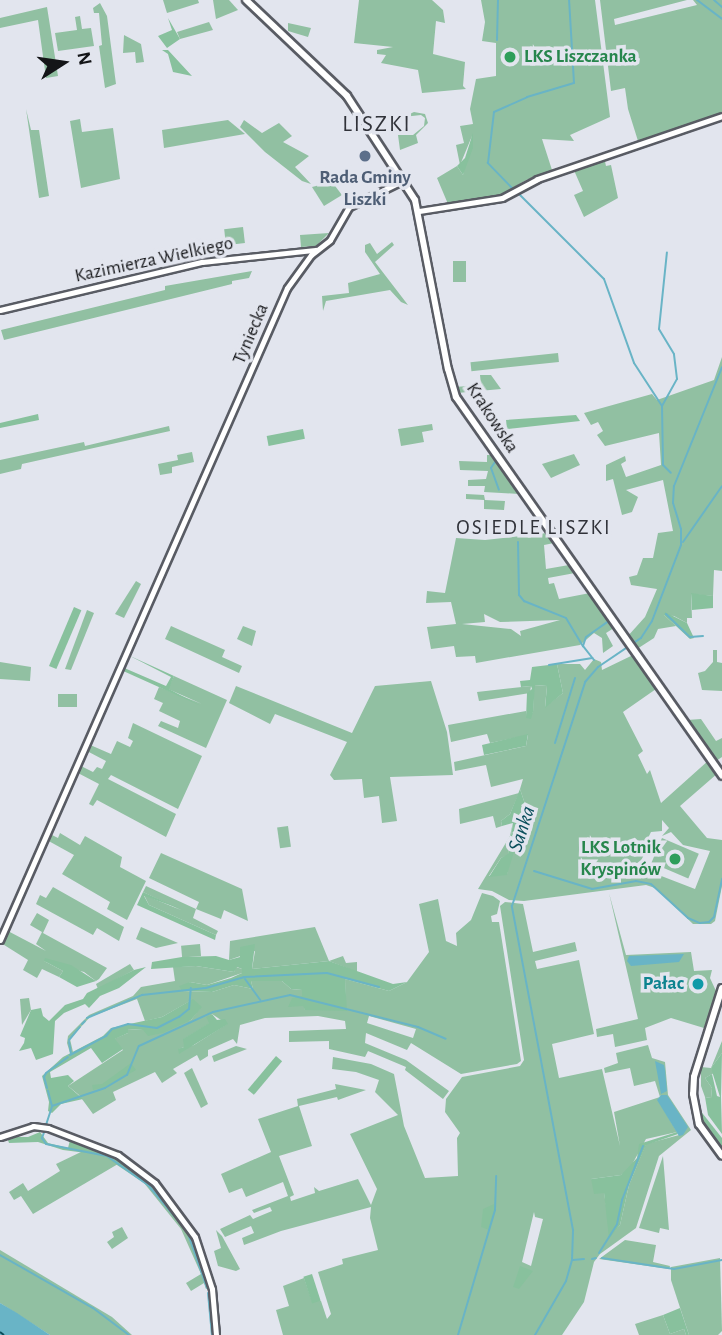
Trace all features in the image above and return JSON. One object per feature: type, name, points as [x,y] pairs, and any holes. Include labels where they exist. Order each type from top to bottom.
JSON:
[{"type":"main road","name":"Krakowska","points":[[246,0],[347,96],[402,181],[419,211],[454,394],[722,776]]},
{"type":"main road","points":[[722,988],[694,1077],[693,1094],[701,1128],[722,1156]]},
{"type":"street","points":[[419,211],[494,200],[526,183],[722,116]]},
{"type":"street","name":"Tyniecka","points":[[0,940],[282,299],[315,250],[330,240],[349,207],[402,181]]},
{"type":"street","name":"Kazimierza Wielkiego","points":[[0,310],[202,262],[315,250]]},
{"type":"street","points":[[0,1137],[31,1126],[45,1127],[118,1155],[159,1188],[191,1228],[202,1256],[212,1289],[216,1335]]},
{"type":"green space","points":[[163,0],[198,0],[199,3],[167,13]]},
{"type":"green space","points":[[213,0],[229,0],[238,10],[216,19]]},
{"type":"green space","points":[[359,0],[432,0],[443,10],[445,23],[436,21],[433,54],[465,62],[463,86],[466,89],[422,93],[418,70],[381,63],[386,55],[377,54],[377,50],[393,47],[354,43]]},
{"type":"green space","points":[[481,0],[595,0],[610,117],[570,135],[574,141],[542,139],[552,170],[526,180],[496,198],[448,204],[437,178],[457,166],[463,175],[472,136],[460,165],[456,145],[464,143],[460,126],[473,124],[470,109],[476,79],[496,76],[496,43],[482,41],[485,22]]},
{"type":"green space","points":[[600,0],[687,0],[614,19],[615,25],[697,5],[693,0],[722,0],[722,113],[638,141],[625,88],[611,91]]},
{"type":"green space","points":[[100,3],[107,16],[116,84],[105,88],[99,46],[102,45],[99,13],[94,13],[93,8]]},
{"type":"green space","points":[[47,7],[58,76],[46,78],[38,20],[0,28],[0,18]]},
{"type":"green space","points":[[80,16],[82,29],[91,28],[94,46],[58,51],[55,33],[77,30],[75,17]]},
{"type":"green space","points":[[168,18],[180,39],[167,48],[158,36],[172,30]]},
{"type":"green space","points":[[209,22],[213,30],[180,39],[177,32]]},
{"type":"green space","points":[[288,23],[311,28],[308,37],[288,31]]},
{"type":"green space","points":[[124,35],[141,44],[144,62],[136,63],[135,52],[123,53]]},
{"type":"green space","points":[[162,50],[168,50],[192,76],[173,72],[168,54]]},
{"type":"green space","points":[[26,109],[31,130],[39,130],[49,196],[39,198]]},
{"type":"green space","points":[[414,112],[425,114],[428,123],[416,135],[418,143],[400,150],[398,135],[413,135],[424,126],[425,118],[421,115],[403,117]]},
{"type":"green space","points":[[80,119],[82,132],[113,128],[120,179],[81,188],[70,121]]},
{"type":"green space","points":[[228,120],[245,134],[164,148],[162,130]]},
{"type":"green space","points":[[244,120],[262,133],[279,123],[292,136],[283,142],[309,156],[295,167],[311,184],[302,181],[265,152],[240,127]]},
{"type":"green space","points":[[473,133],[473,148],[463,175],[457,166],[465,158]]},
{"type":"green space","points":[[604,157],[606,166],[611,165],[618,198],[584,217],[574,195],[583,191],[573,168]]},
{"type":"green space","points":[[332,182],[342,195],[324,206],[312,187]]},
{"type":"green space","points":[[243,227],[245,243],[226,245],[224,229]]},
{"type":"green space","points":[[329,233],[316,246],[301,247],[300,235]]},
{"type":"green space","points":[[392,242],[394,245],[375,262],[408,305],[401,302],[390,290],[326,301],[323,311],[322,296],[349,293],[348,283],[380,274],[365,252],[365,245],[370,243],[377,254]]},
{"type":"green space","points":[[453,261],[466,261],[466,282],[453,282]]},
{"type":"green space","points":[[252,271],[249,278],[232,281],[232,284],[4,340],[1,330],[165,290],[165,286]]},
{"type":"green space","points":[[558,353],[559,362],[471,371],[470,362]]},
{"type":"green space","points":[[722,357],[722,571],[714,570],[713,596],[691,594],[692,618],[687,618],[687,623],[674,616],[664,615],[676,626],[658,629],[654,638],[637,649],[627,637],[645,617],[657,589],[631,585],[629,577],[637,575],[643,558],[653,558],[658,533],[673,531],[663,480],[626,490],[638,497],[632,512],[622,515],[613,479],[606,481],[606,465],[625,456],[626,461],[621,464],[626,477],[661,465],[659,433],[605,446],[597,435],[603,431],[598,422],[591,425],[584,413],[652,394],[657,400],[714,380]]},
{"type":"green space","points":[[480,375],[491,375],[501,389],[457,393],[455,387],[481,385]]},
{"type":"green space","points":[[38,414],[39,420],[0,428],[0,423]]},
{"type":"green space","points":[[576,415],[580,421],[507,429],[506,420]]},
{"type":"green space","points":[[432,424],[433,430],[422,432],[424,442],[401,446],[398,429]]},
{"type":"green space","points":[[169,426],[170,431],[22,464],[21,469],[0,474],[0,460],[84,442],[85,446]]},
{"type":"green space","points":[[303,429],[305,439],[269,446],[267,436]]},
{"type":"green space","points":[[192,452],[194,462],[172,467],[172,473],[160,475],[158,464],[178,460],[177,455]]},
{"type":"green space","points":[[574,454],[580,465],[551,478],[542,464]]},
{"type":"green space","points":[[487,455],[493,455],[519,494],[484,492],[485,486],[468,486],[468,480],[486,479],[488,471],[460,470],[459,461],[487,462]]},
{"type":"green space","points":[[466,494],[484,495],[485,500],[505,501],[504,510],[484,509],[484,500],[466,499]]},
{"type":"green space","points":[[547,533],[554,543],[544,545],[546,569],[569,565],[575,573],[548,578],[549,584],[554,583],[559,599],[590,593],[614,628],[606,633],[613,646],[603,653],[602,638],[594,633],[580,645],[476,663],[475,656],[456,657],[454,646],[431,649],[427,627],[456,624],[451,602],[426,603],[427,591],[445,593],[456,538],[485,540]],"holes":[[[484,614],[500,622],[560,620],[520,631],[521,636],[511,629],[462,624],[485,622]]]},
{"type":"green space","points":[[136,581],[141,584],[124,618],[115,614]]},
{"type":"green space","points":[[691,593],[713,596],[713,608],[692,610]]},
{"type":"green space","points":[[74,607],[81,610],[56,669],[49,666]]},
{"type":"green space","points":[[87,610],[94,613],[71,670],[65,669]]},
{"type":"green space","points":[[665,612],[687,623],[694,638],[690,639],[664,615]]},
{"type":"green space","points":[[171,626],[225,650],[222,657],[242,666],[239,673],[165,639]]},
{"type":"green space","points":[[243,626],[256,631],[252,646],[237,639]]},
{"type":"green space","points":[[713,650],[717,650],[717,662],[722,663],[722,691],[702,690],[698,673],[705,671],[713,662]]},
{"type":"green space","points":[[128,655],[174,676],[169,689],[201,706],[121,670],[122,667],[166,686],[171,677]]},
{"type":"green space","points":[[633,655],[656,689],[623,712],[643,751],[638,755],[647,774],[650,770],[661,803],[709,760],[718,773],[680,806],[707,838],[722,840],[722,886],[715,921],[711,924],[693,924],[655,888],[646,885],[524,901],[509,900],[492,891],[478,889],[510,836],[513,822],[508,855],[501,858],[489,876],[507,874],[517,825],[525,804],[520,789],[523,779],[491,787],[486,765],[455,771],[454,762],[526,746],[528,735],[490,743],[487,734],[451,742],[448,725],[526,711],[527,718],[533,712],[534,685],[547,686],[545,707],[563,693],[557,664],[580,664],[585,670],[594,659],[601,662],[602,670]],"holes":[[[662,820],[669,828],[662,836],[671,832],[683,845],[710,851],[695,889],[638,867],[652,838],[648,838],[651,832],[662,831]]]},
{"type":"green space","points":[[0,662],[31,667],[30,681],[0,679]]},
{"type":"green space","points":[[557,664],[563,693],[545,708],[547,686],[535,685],[533,712],[531,719],[526,718],[527,693],[532,689],[531,686],[521,687],[520,681],[530,680],[532,667]]},
{"type":"green space","points":[[174,676],[227,700],[206,748],[158,726],[161,721],[178,728],[180,721],[159,711],[163,703],[154,699],[159,687],[202,704],[168,689]]},
{"type":"green space","points":[[431,681],[447,732],[453,775],[390,777],[397,821],[382,823],[379,796],[364,798],[362,779],[334,780],[330,775],[347,742],[275,714],[270,724],[229,703],[236,686],[352,733],[375,686]]},
{"type":"green space","points":[[531,686],[530,693],[479,701],[477,692]]},
{"type":"green space","points":[[58,694],[77,694],[77,707],[58,707]]},
{"type":"green space","points":[[701,719],[716,741],[722,738],[722,757],[716,761],[687,720]]},
{"type":"green space","points":[[133,723],[202,756],[178,809],[111,775],[108,779],[176,814],[166,837],[97,800],[93,806],[89,804],[99,784],[76,772],[79,765],[93,772],[97,767],[102,769],[106,761],[85,750],[88,744],[111,754],[117,741],[130,747],[133,741],[128,738]]},
{"type":"green space","points":[[528,734],[526,746],[484,755],[482,745]]},
{"type":"green space","points":[[520,789],[525,804],[517,825],[517,842],[507,875],[489,877],[501,858],[508,854],[513,823],[502,826],[501,821],[510,814]]},
{"type":"green space","points":[[519,793],[510,814],[501,821],[502,826],[496,828],[493,816],[460,824],[459,809]]},
{"type":"green space","points":[[288,826],[291,847],[280,848],[277,828]]},
{"type":"green space","points":[[48,833],[58,838],[60,833],[80,845],[85,836],[122,857],[120,867],[146,881],[127,920],[107,909],[110,902],[62,874],[74,855],[45,839]]},
{"type":"green space","name":"LKS Lotnik Kryspinów","points":[[662,838],[699,854],[688,878],[651,863]]},
{"type":"green space","points":[[161,853],[242,889],[248,921],[224,910],[221,919],[196,909],[199,902],[149,878]]},
{"type":"green space","points":[[146,886],[196,909],[193,918],[218,931],[216,935],[149,905],[144,895],[181,910],[143,892]]},
{"type":"green space","points":[[53,887],[124,927],[119,941],[97,928],[93,935],[36,904],[40,895],[46,898]]},
{"type":"green space","points":[[143,892],[181,909],[144,896],[149,905],[216,935],[215,940],[137,905]]},
{"type":"green space","points":[[482,893],[500,901],[497,914],[491,916],[492,922],[499,922],[521,1061],[461,1074],[411,1043],[407,1050],[366,1033],[365,1043],[406,1060],[449,1091],[443,1099],[405,1070],[406,1067],[368,1051],[365,1057],[329,1049],[329,1041],[289,1042],[289,1031],[346,1029],[345,1021],[318,1016],[265,1018],[240,1025],[237,1044],[233,1039],[208,1050],[208,1056],[200,1061],[197,1055],[173,1069],[177,1073],[162,1083],[155,1072],[113,1092],[116,1100],[93,1114],[79,1095],[68,1086],[123,1050],[114,1039],[128,1033],[127,1029],[143,1030],[191,1020],[201,1007],[190,1001],[162,1017],[145,1021],[137,999],[90,1017],[70,1039],[73,1052],[70,1053],[68,1036],[89,1015],[133,996],[141,987],[175,981],[173,967],[196,966],[234,972],[236,967],[242,969],[242,973],[207,985],[190,982],[182,991],[212,992],[234,985],[253,989],[251,981],[282,981],[291,989],[302,990],[305,1010],[346,1010],[345,979],[389,991],[407,982],[429,952],[419,904],[438,899],[446,941],[457,946],[456,933],[471,920]],"holes":[[[212,1014],[227,1024],[194,1045],[179,1049],[184,1047],[184,1039],[210,1023],[207,1018]],[[369,1016],[416,1029],[413,1038],[367,1023]]]},
{"type":"green space","points":[[609,893],[626,955],[691,952],[694,971],[712,970],[710,978],[716,991],[704,1028],[671,1018],[645,1028],[647,1040],[615,1047],[613,1034],[597,1037],[596,1029],[638,1019]]},
{"type":"green space","points":[[505,902],[523,904],[533,952],[575,942],[577,951],[535,961],[537,969],[579,960],[594,1034],[552,1044],[559,1078],[602,1069],[620,1146],[614,1112],[660,1097],[655,1081],[634,1086],[630,1068],[605,1073],[604,1068],[618,1063],[616,1053],[648,1045],[652,1058],[665,1062],[668,1095],[691,1130],[659,1156],[636,1228],[600,1254],[594,1262],[584,1302],[562,1335],[283,1335],[276,1310],[289,1306],[283,1286],[304,1278],[312,1301],[321,1301],[327,1319],[331,1314],[318,1272],[343,1264],[342,1259],[378,1250],[370,1218],[371,1207],[281,1231],[244,1245],[242,1238],[254,1233],[251,1226],[225,1237],[220,1229],[250,1215],[253,1219],[272,1211],[270,1207],[254,1213],[252,1210],[288,1196],[283,1182],[246,1197],[242,1188],[229,1193],[221,1174],[271,1152],[258,1119],[298,1106],[297,1099],[336,1089],[335,1084],[366,1090],[338,1100],[337,1097],[299,1106],[312,1146],[279,1156],[294,1195],[290,1197],[291,1201],[315,1193],[314,1187],[319,1191],[358,1179],[371,1205],[377,1189],[350,1134],[398,1115],[375,1092],[379,1080],[356,1072],[332,1069],[333,1057],[371,1064],[394,1074],[404,1126],[425,1178],[458,1176],[457,1138],[460,1133],[445,1112],[446,1099],[462,1077],[520,1066],[524,1060],[500,906]],"holes":[[[661,1095],[679,1135],[646,1144],[629,1185],[620,1225],[611,1235],[604,1193],[591,1179],[621,1175],[629,1170],[646,1139],[677,1132],[658,1100]],[[534,1212],[535,1217],[543,1219],[531,1266],[522,1262]]]},
{"type":"green space","points":[[37,913],[49,920],[43,933],[107,968],[99,979],[96,981],[84,972],[44,961],[63,971],[59,977],[42,969],[37,978],[23,970],[28,960],[1,943],[6,930],[46,951],[36,944],[42,932],[30,925]]},
{"type":"green space","points":[[141,927],[178,943],[156,948],[136,939]]},
{"type":"green space","points":[[315,927],[329,961],[252,969],[255,951],[229,960],[230,941]]},
{"type":"green space","points":[[200,944],[201,956],[182,958],[181,946]]},
{"type":"green space","points":[[255,944],[252,969],[329,961],[393,984],[407,982],[389,991],[345,979],[347,1011],[305,1010],[303,1006],[288,1007],[292,998],[302,996],[302,990],[291,989],[282,981],[251,981],[253,989],[234,985],[212,992],[182,991],[179,986],[190,982],[207,985],[231,978],[242,973],[242,969],[237,967],[234,972],[196,966],[151,969],[152,962],[182,957],[216,956],[229,960],[240,957],[240,947]]},
{"type":"green space","points":[[343,956],[346,963],[357,962],[357,972],[329,961]]},
{"type":"green space","points":[[45,958],[71,965],[96,981],[77,987],[59,977],[63,971],[44,961]]},
{"type":"green space","points":[[130,964],[134,970],[98,989],[96,984]]},
{"type":"green space","points":[[146,967],[119,988],[100,996],[89,1008],[85,1004],[64,1013],[55,1021],[53,1054],[36,1060],[31,1048],[19,1051],[25,1038],[20,1036],[31,1010],[41,1008],[43,1016],[49,1021],[65,1005],[83,999],[87,993],[134,970]]},
{"type":"green space","points":[[29,998],[31,1010],[22,1025],[20,999]]},
{"type":"green space","points":[[193,999],[202,1007],[191,1020],[163,1033],[148,1036],[143,1030],[128,1029],[128,1033],[115,1039],[123,1049],[102,1063],[91,1048],[50,1072],[51,1078],[68,1075],[74,1081],[68,1086],[83,1099],[61,1104],[52,1113],[48,1111],[49,1102],[42,1076],[63,1057],[103,1036],[111,1028],[162,1017]]},
{"type":"green space","points":[[212,1014],[217,1020],[225,1019],[228,1024],[179,1054],[178,1049],[184,1047],[183,1039],[209,1023],[206,1017]]},
{"type":"green space","points":[[722,1041],[722,1053],[711,1068]]},
{"type":"green space","points":[[236,1046],[247,1049],[214,1062],[212,1056]]},
{"type":"green space","points":[[722,1053],[722,1134],[708,1115],[705,1097],[711,1098],[712,1088],[705,1078],[712,1074],[717,1096],[720,1097],[711,1068]]},
{"type":"green space","points":[[276,1056],[282,1061],[254,1095],[248,1090]]},
{"type":"green space","points":[[131,1063],[136,1070],[106,1087],[93,1090],[92,1085],[102,1084]]},
{"type":"green space","points":[[701,1067],[711,1068],[714,1073],[705,1078],[712,1088],[711,1098],[705,1097],[701,1086]]},
{"type":"green space","points":[[192,1068],[208,1104],[201,1108],[184,1073]]},
{"type":"green space","points":[[699,1109],[722,1138],[722,1153],[702,1126]]},
{"type":"green space","points":[[40,1132],[48,1143],[68,1148],[70,1140],[118,1157],[149,1179],[144,1183],[102,1155],[63,1150],[38,1142],[9,1143],[7,1137],[28,1137]]},
{"type":"green space","points":[[677,1132],[678,1134],[646,1145],[629,1185],[620,1225],[609,1239],[604,1193],[594,1194],[591,1179],[621,1175],[637,1158],[639,1144]]},
{"type":"green space","points":[[83,1151],[102,1155],[118,1164],[33,1214],[21,1196],[14,1200],[9,1192],[23,1183],[28,1191],[60,1171],[56,1164]]},
{"type":"green space","points":[[663,1156],[669,1230],[660,1228],[659,1233],[639,1228]]},
{"type":"green space","points":[[149,1179],[187,1227],[207,1273],[210,1287],[206,1289],[204,1283],[191,1291],[186,1283],[201,1274],[181,1229],[144,1183]]},
{"type":"green space","points":[[496,1205],[489,1230],[481,1227],[483,1209]]},
{"type":"green space","points":[[122,1227],[128,1238],[112,1249],[107,1242],[114,1237],[112,1232]]},
{"type":"green space","points":[[216,1230],[240,1269],[236,1271],[218,1266],[214,1251],[221,1248]]},
{"type":"green space","points":[[625,1240],[656,1245],[653,1262],[670,1266],[669,1269],[599,1259]]},
{"type":"green space","points":[[0,1250],[112,1317],[132,1335],[50,1335],[0,1303]]},
{"type":"green space","points":[[720,1258],[722,1331],[718,1335],[689,1335],[671,1280],[671,1267]]},
{"type":"green space","points":[[520,1266],[533,1271],[519,1289],[513,1287]]},
{"type":"green space","points":[[312,1274],[321,1301],[312,1303],[303,1277]]},
{"type":"green space","points":[[680,1308],[689,1335],[686,1335],[684,1329],[670,1334],[663,1315]]},
{"type":"green space","points":[[663,1315],[670,1334],[684,1329],[686,1335],[639,1335],[635,1324]]},
{"type":"water","points":[[684,954],[679,962],[631,966],[627,961],[629,956]]},
{"type":"water","points":[[655,1061],[664,1065],[665,1070],[667,1091],[661,1094]]},
{"type":"water","points":[[661,1095],[667,1095],[688,1127],[683,1135],[679,1136],[657,1100]]},
{"type":"water","points":[[0,1303],[17,1313],[50,1335],[0,1335]]},
{"type":"waterway","points":[[497,40],[498,0]]},
{"type":"waterway","points":[[512,188],[488,163],[494,112],[527,97],[574,83],[569,0]]},
{"type":"waterway","points":[[697,0],[722,19]]},
{"type":"waterway","name":"Sanka","points":[[714,0],[722,7]]},
{"type":"waterway","points":[[517,192],[604,279],[634,363],[662,406],[663,465],[671,473]]},
{"type":"waterway","points":[[662,406],[677,379],[674,354],[659,329],[667,252]]},
{"type":"waterway","name":"Sanka","points":[[535,1335],[566,1281],[572,1260],[573,1230],[512,906],[585,682],[598,667],[641,638],[652,621],[681,545],[681,529],[673,503],[674,486],[722,367]]},
{"type":"waterway","points":[[495,462],[491,468],[499,490]]},
{"type":"waterway","points":[[683,542],[722,486]]},
{"type":"waterway","points":[[518,542],[519,595],[524,601],[566,618],[583,646]]},
{"type":"waterway","points":[[666,614],[690,637],[703,636]]},
{"type":"waterway","points":[[594,660],[583,646],[586,637],[609,621]]},
{"type":"waterway","points":[[549,665],[592,658]]},
{"type":"waterway","points":[[555,743],[575,678]]},
{"type":"waterway","points":[[534,871],[592,889],[636,881],[651,884],[688,918],[700,923],[709,922],[714,917],[722,879]]},
{"type":"waterway","points":[[87,1018],[142,995],[206,988],[244,977],[327,973],[379,987]]},
{"type":"waterway","points":[[245,979],[260,1000]]},
{"type":"waterway","points":[[70,1055],[106,1036],[112,1029],[128,1024],[157,1028],[179,1017],[189,1009],[191,988]]},
{"type":"waterway","points":[[52,1106],[105,1088],[127,1075],[139,1046],[213,1012],[290,995],[418,1027],[446,1039]]},
{"type":"waterway","points":[[82,1024],[85,1021]]},
{"type":"waterway","points":[[69,1040],[80,1027]]},
{"type":"waterway","points":[[69,1042],[71,1053]]},
{"type":"waterway","points":[[47,1088],[44,1077],[46,1073],[68,1057]]},
{"type":"waterway","points":[[46,1125],[52,1106],[48,1091]]},
{"type":"waterway","points":[[45,1130],[42,1138],[46,1144],[107,1156],[148,1185],[187,1231],[207,1288]]},
{"type":"waterway","points":[[599,1253],[617,1224],[622,1200],[643,1146]]},
{"type":"waterway","points":[[458,1335],[495,1210],[496,1176]]},
{"type":"waterway","points":[[0,1255],[93,1308],[129,1335]]},
{"type":"waterway","points":[[592,1259],[596,1258]]},
{"type":"waterway","points":[[602,1258],[674,1269],[722,1260]]},
{"type":"waterway","points":[[573,1260],[584,1259]]},
{"type":"waterway","points":[[208,1293],[212,1335]]},
{"type":"ferry route","points":[[0,1332],[4,1335]]},
{"type":"place","name":"LKS Liszczanka","points":[[510,57]]},
{"type":"place","name":"Rada Gminy Liszki","points":[[365,156]]},
{"type":"place","name":"LKS Lotnik Kryspinów","points":[[675,859]]},
{"type":"place","name":"Pałac","points":[[698,984]]},
{"type":"district","name":"LISZKI","points":[[377,125]]},
{"type":"district","name":"OSIEDLE LISZKI","points":[[534,528]]}]
